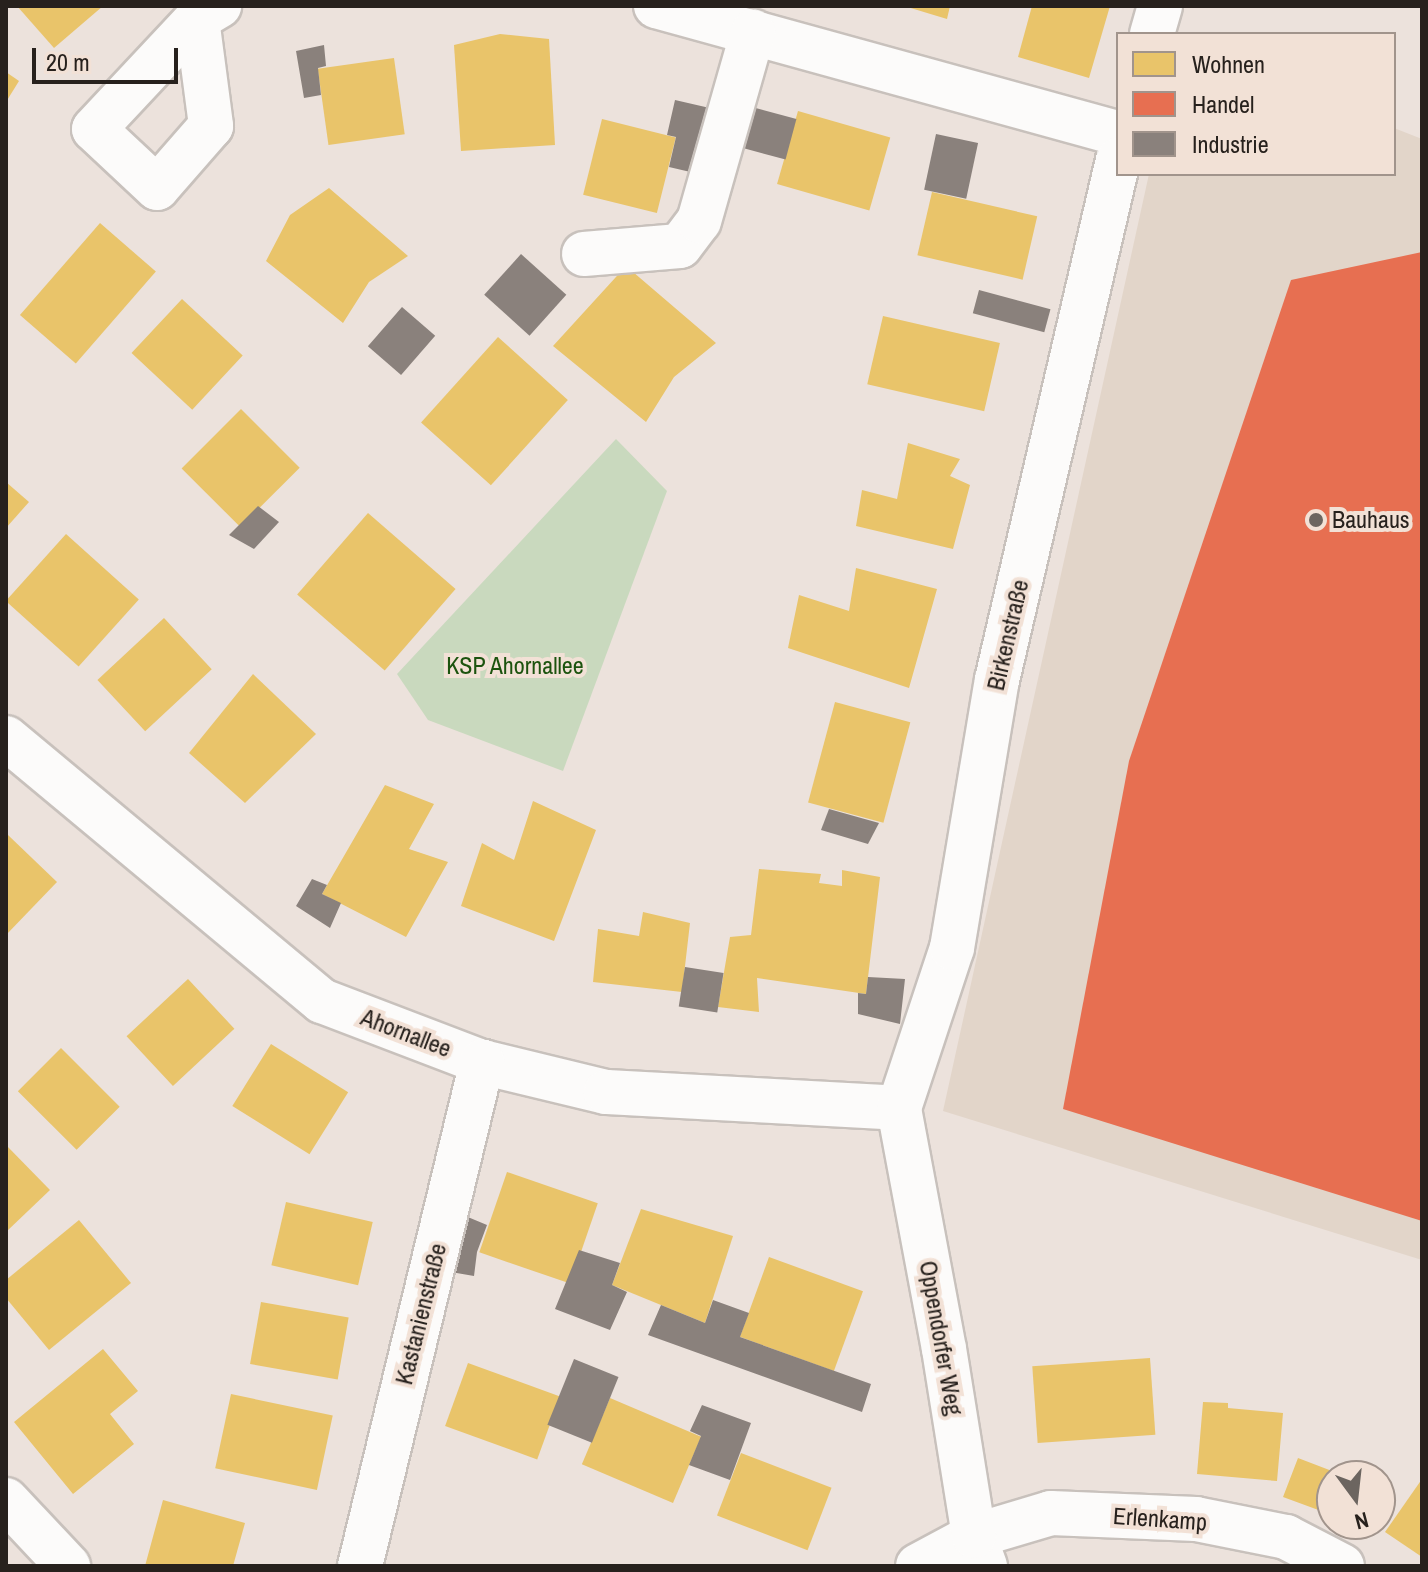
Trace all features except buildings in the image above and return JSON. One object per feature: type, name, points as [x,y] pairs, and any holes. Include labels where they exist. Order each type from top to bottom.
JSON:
[{"type":"street","points":[[656,6],[1116,132]]},
{"type":"street","points":[[1153,32],[1160,6]]},
{"type":"street","points":[[584,254],[680,246],[699,221],[753,32]]},
{"type":"street","name":"Birkenstraße","points":[[899,1108],[952,948],[997,680],[1116,169]]},
{"type":"street","name":"Ahornallee","points":[[6,738],[322,1001],[482,1062],[606,1092],[899,1108]]},
{"type":"street","name":"Kastanienstraße","points":[[360,1566],[482,1062]]},
{"type":"street","name":"Oppendorfer Weg","points":[[899,1108],[979,1551]]},
{"type":"street","points":[[6,1500],[68,1566]]},
{"type":"street","name":"Erlenkamp","points":[[918,1566],[979,1551],[1051,1513],[1196,1519],[1286,1537],[1342,1566]]},
{"type":"shaded area","name":"Bauhaus","points":[[1396,129],[1422,139],[1422,1260],[943,1111],[1149,176],[1396,176]]},
{"type":"green space","name":"KSP Ahornallee","points":[[616,439],[667,491],[563,771],[428,720],[397,674]]},
{"type":"place","name":"Bauhaus","points":[[1316,520]]}]
